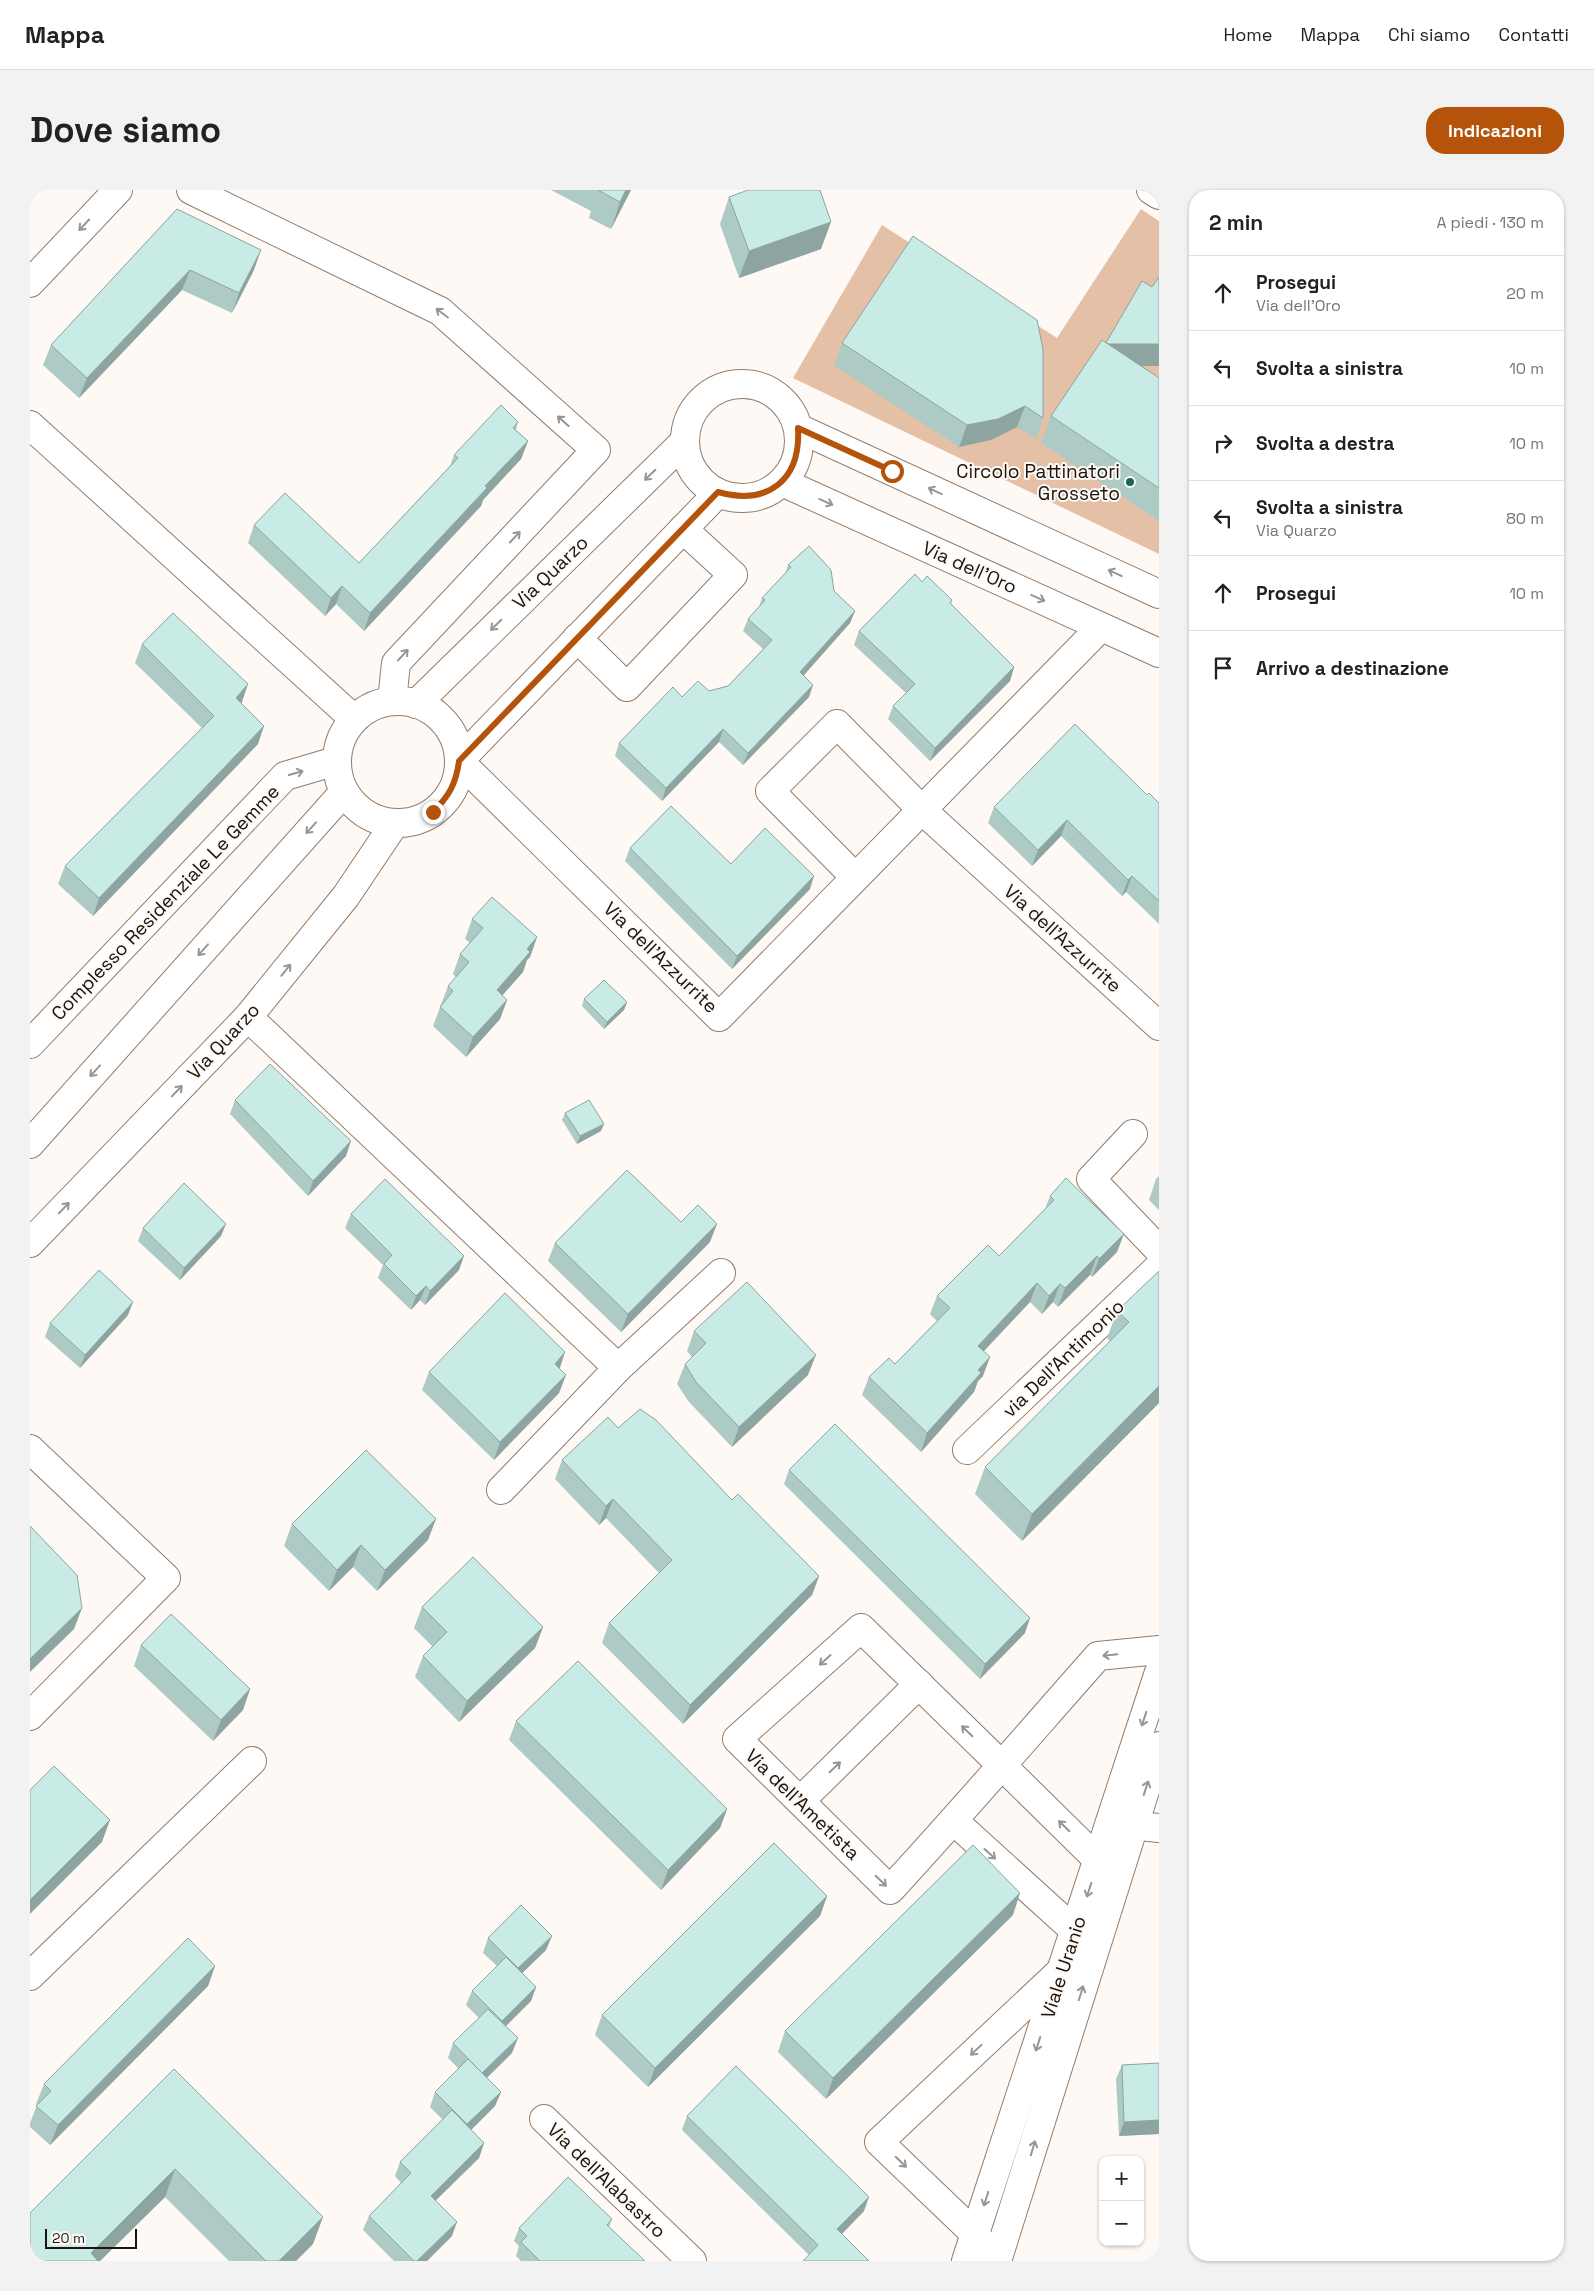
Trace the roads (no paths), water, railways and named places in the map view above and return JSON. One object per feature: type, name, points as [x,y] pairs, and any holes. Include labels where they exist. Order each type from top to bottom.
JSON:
[{"type":"street","points":[[30,283],[118,190]]},
{"type":"street","points":[[191,190],[440,311],[596,450],[396,663],[404,702]]},
{"type":"street","points":[[1151,190],[1159,196]]},
{"type":"street","points":[[750,384],[766,389],[780,398],[791,412],[798,428],[799,447],[793,466],[782,482],[768,492],[752,497],[735,497],[718,492],[704,484],[694,472],[687,457],[685,441],[687,426],[693,411],[703,399],[716,390],[732,385],[750,384]]},
{"type":"street","points":[[30,425],[354,719]]},
{"type":"street","points":[[798,428],[1159,594]]},
{"type":"street","name":"Via Quarzo","points":[[404,702],[685,441]]},
{"type":"street","name":"Via dell'Oro","points":[[782,482],[1159,653]]},
{"type":"street","points":[[459,761],[718,492]]},
{"type":"street","points":[[577,638],[627,687],[733,575],[683,528]]},
{"type":"street","name":"Via dell'Azzurrite","points":[[459,761],[719,1017],[1101,627]]},
{"type":"street","points":[[404,702],[433,712],[447,725],[456,742],[459,761],[456,781],[447,798],[433,812],[415,821],[396,824],[375,819],[357,808],[344,792],[338,777],[336,761],[338,746],[344,732],[354,719],[378,704],[404,702]]},
{"type":"street","points":[[856,878],[770,791],[837,724],[922,810]]},
{"type":"street","name":"Complesso Residenziale Le Gemme","points":[[30,1044],[285,776],[336,761]]},
{"type":"street","points":[[30,1144],[344,792]]},
{"type":"street","name":"Via dell'Azzurrite","points":[[922,810],[1159,1026]]},
{"type":"street","name":"Via Quarzo","points":[[30,1243],[248,1017],[346,896],[396,824]]},
{"type":"street","points":[[248,1017],[618,1368]]},
{"type":"street","points":[[1133,1134],[1091,1179],[1159,1250]]},
{"type":"street","name":"via Dell'Antimonio","points":[[967,1450],[1159,1266]]},
{"type":"street","points":[[501,1490],[618,1368],[722,1273]]},
{"type":"street","points":[[30,1449],[166,1578],[30,1716]]},
{"type":"street","name":"Via dell'Ametista","points":[[1002,1766],[890,1890],[737,1739],[861,1628],[1099,1860]]},
{"type":"street","points":[[1002,1766],[1098,1656],[1159,1650]]},
{"type":"street","name":"Viale Uranio","points":[[966,2261],[1099,1860],[1135,1825],[1159,1672]]},
{"type":"street","points":[[800,1801],[919,1684]]},
{"type":"street","name":"Viale Uranio","points":[[996,2261],[1159,1746]]},
{"type":"street","points":[[30,1976],[252,1761]]},
{"type":"street","points":[[954,1821],[1076,1931]]},
{"type":"street","points":[[996,2261],[975,2234],[879,2142],[1063,1969]]},
{"type":"street","name":"Via dell'Alabastro","points":[[544,2119],[692,2261]]},
{"type":"place","name":"Circolo Pattinatori Grosseto","points":[[1130,482]]}]
